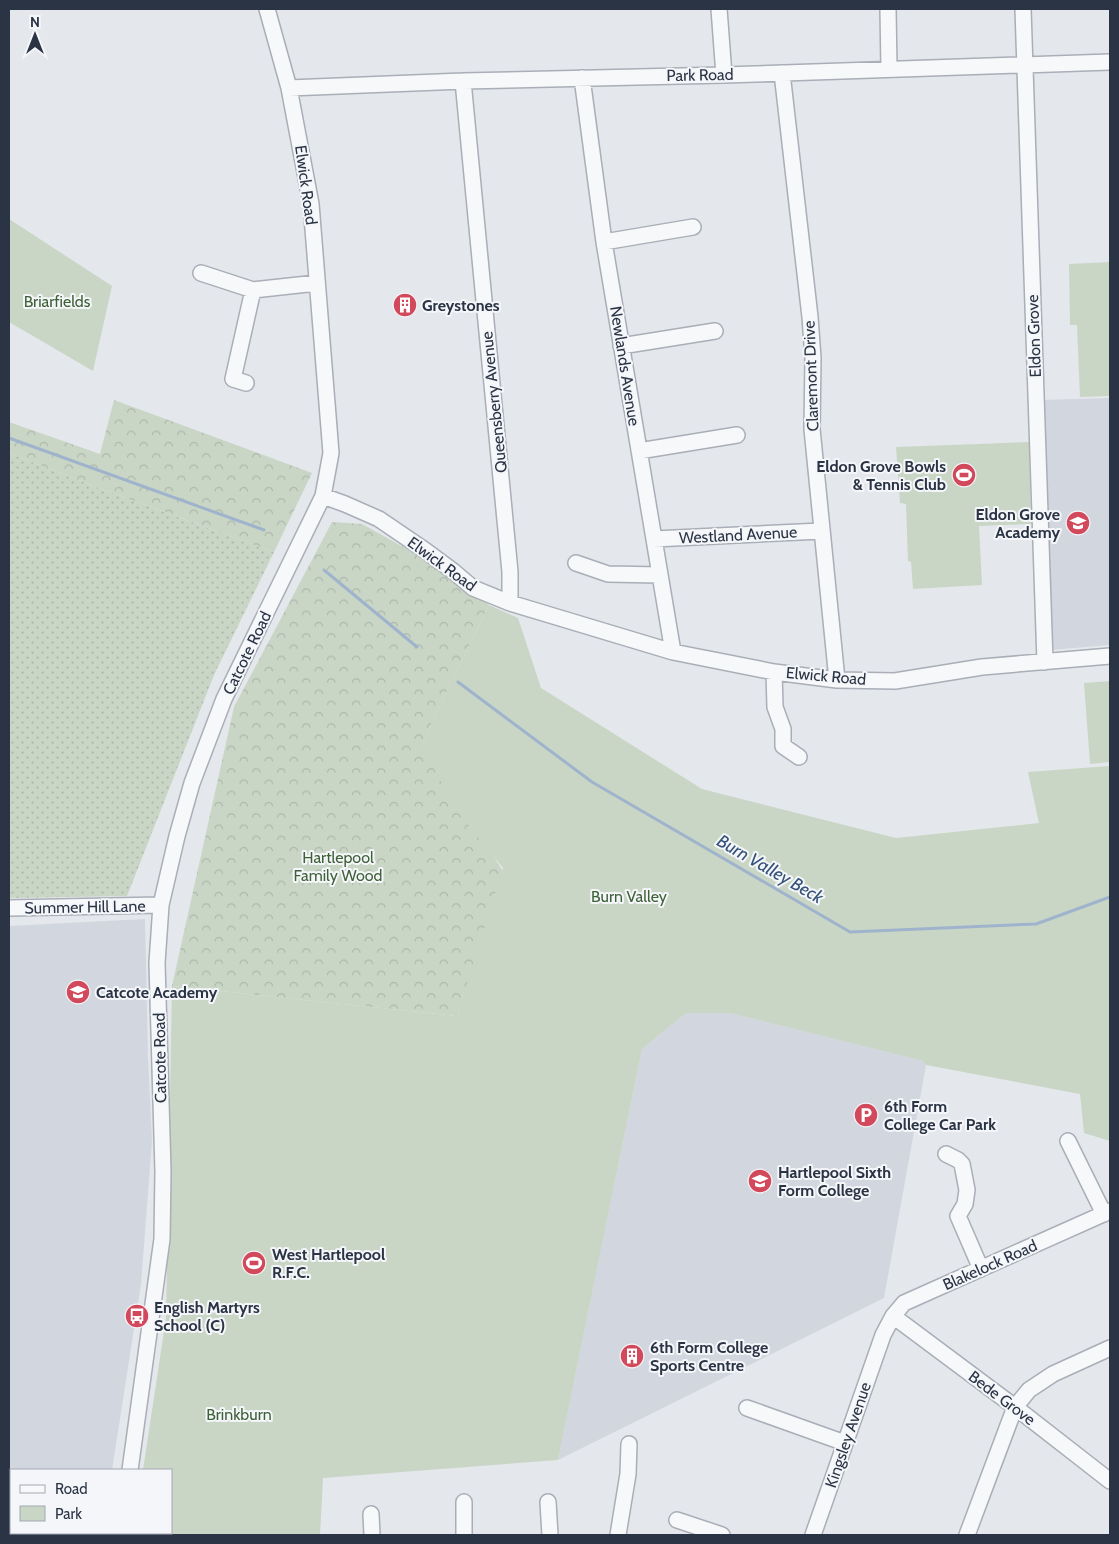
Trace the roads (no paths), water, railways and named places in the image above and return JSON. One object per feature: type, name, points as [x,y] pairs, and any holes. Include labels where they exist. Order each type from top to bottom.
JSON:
[{"type":"street","name":"Elwick Road","points":[[267,9],[289,88],[311,204],[331,453],[323,496],[379,519],[433,556],[473,588],[510,603],[673,652],[774,672],[837,680],[895,681],[982,667],[1110,656]]},
{"type":"street","points":[[719,9],[724,75]]},
{"type":"street","points":[[888,9],[889,69]]},
{"type":"street","name":"Eldon Grove","points":[[1023,9],[1045,662]]},
{"type":"street","name":"Park Road","points":[[289,88],[1110,62]]},
{"type":"street","name":"Claremont Drive","points":[[782,73],[813,358],[812,429],[837,680]]},
{"type":"street","name":"Newlands Avenue","points":[[582,78],[604,242],[673,652]]},
{"type":"street","name":"Queensberry Avenue","points":[[463,81],[510,572],[510,603]]},
{"type":"street","points":[[604,242],[693,227]]},
{"type":"street","points":[[201,273],[253,290],[317,283]]},
{"type":"street","points":[[232,380],[253,290]]},
{"type":"street","points":[[621,346],[715,331]]},
{"type":"street","points":[[639,451],[737,435]]},
{"type":"street","name":"Catcote Road","points":[[130,1469],[162,1239],[163,1171],[157,964],[161,906],[192,783],[224,699],[323,496]]},
{"type":"street","name":"Westland Avenue","points":[[654,539],[822,531]]},
{"type":"street","points":[[584,561],[608,574],[660,574]]},
{"type":"street","points":[[774,672],[775,707],[783,729],[777,748],[799,757]]},
{"type":"street","name":"Summer Hill Lane","points":[[9,908],[161,906]]},
{"type":"street","points":[[1068,1141],[1107,1212]]},
{"type":"street","points":[[946,1154],[962,1164],[967,1196],[958,1216],[982,1269]]},
{"type":"street","name":"Blakelock Road","points":[[883,1335],[893,1316],[904,1303],[1107,1212]]},
{"type":"street","name":"Bede Grove","points":[[893,1316],[1110,1481]]},
{"type":"street","name":"Kingsley Avenue","points":[[813,1535],[883,1335]]},
{"type":"street","points":[[967,1535],[1015,1407],[1029,1390],[1053,1374],[1110,1348]]},
{"type":"street","points":[[746,1408],[845,1443]]},
{"type":"street","points":[[618,1535],[628,1474],[629,1444]]},
{"type":"street","points":[[464,1502],[464,1535]]},
{"type":"street","points":[[548,1502],[550,1535]]},
{"type":"street","points":[[371,1514],[372,1535]]},
{"type":"street","points":[[676,1519],[722,1535]]},
{"type":"waterway","points":[[9,438],[264,530]]},
{"type":"waterway","name":"Burn Valley Beck","points":[[324,570],[417,647]]},
{"type":"waterway","name":"Burn Valley Beck","points":[[458,682],[592,782],[850,932],[1036,924],[1110,897]]},
{"type":"place","name":"Greystones","points":[[405,305]]},
{"type":"place","name":"Eldon Grove Bowls & Tennis Club","points":[[964,475]]},
{"type":"place","name":"Eldon Grove Academy","points":[[1078,523]]},
{"type":"place","name":"Catcote Academy","points":[[78,992]]},
{"type":"place","name":"6th Form College Car Park","points":[[866,1115]]},
{"type":"place","name":"Hartlepool Sixth Form College","points":[[760,1181]]},
{"type":"place","name":"West Hartlepool R.F.C.","points":[[254,1263]]},
{"type":"place","name":"English Martyrs School (C)","points":[[137,1316]]},
{"type":"place","name":"6th Form College Sports Centre","points":[[632,1356]]},
{"type":"park label","name":"Briarfields","points":[[57,301]]},
{"type":"park label","name":"Hartlepool Family Wood","points":[[338,866]]},
{"type":"park label","name":"Burn Valley","points":[[629,896]]},
{"type":"park label","name":"Brinkburn","points":[[239,1414]]}]
